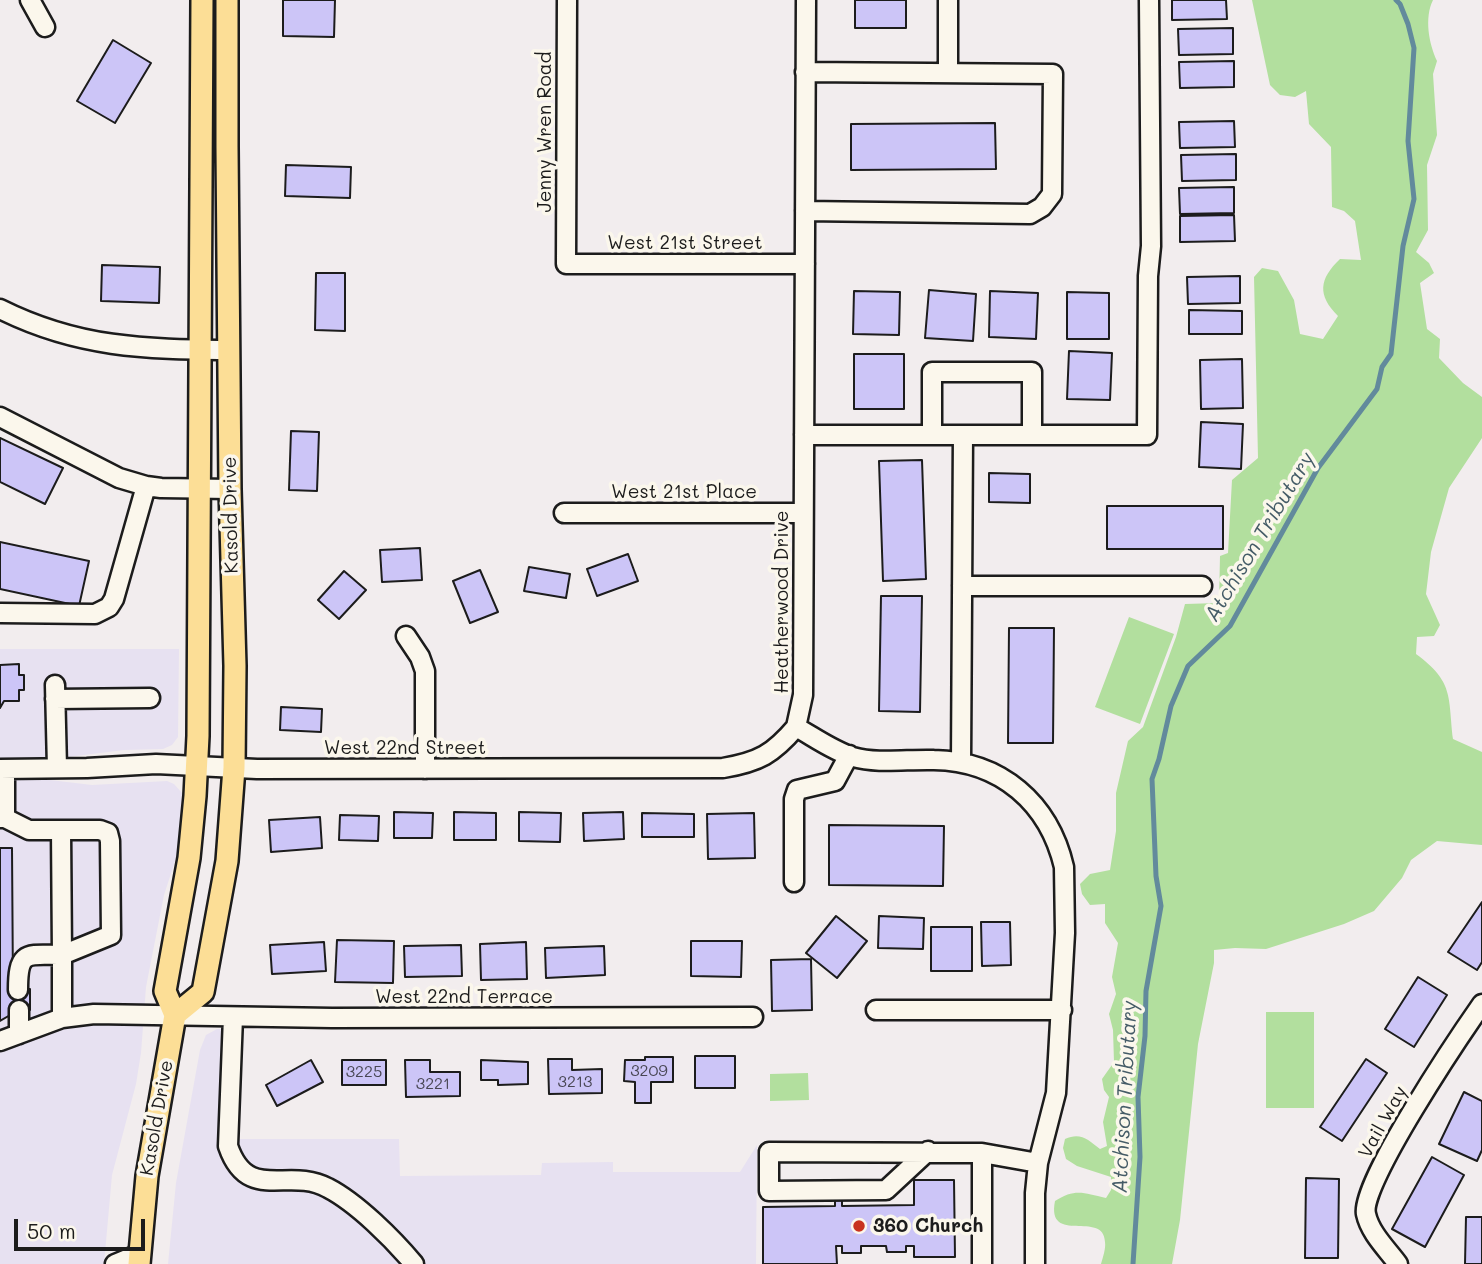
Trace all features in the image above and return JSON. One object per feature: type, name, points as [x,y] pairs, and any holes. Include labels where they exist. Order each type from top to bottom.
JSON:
[{"type":"main road","name":"Kasold Drive","points":[[139,1259],[147,1176],[175,1015],[165,991],[188,858],[197,766],[202,0]]},
{"type":"main road","name":"Kasold Drive","points":[[175,1015],[202,992],[226,861],[234,768],[227,0]]},
{"type":"street","points":[[30,0],[45,27]]},
{"type":"street","name":"Jenny Wren Road","points":[[566,264],[567,0]]},
{"type":"street","name":"Heatherwood Drive","points":[[796,727],[803,695],[806,0]]},
{"type":"street","points":[[948,0],[948,73]]},
{"type":"street","points":[[804,435],[1147,435],[1148,276],[1151,246],[1149,0]]},
{"type":"street","points":[[805,211],[1030,214],[1042,207],[1052,194],[1053,74],[806,72]]},
{"type":"street","name":"West 21st Street","points":[[566,264],[804,264]]},
{"type":"street","points":[[0,309],[38,326],[93,341],[145,349],[229,349]]},
{"type":"street","points":[[933,435],[933,372],[1032,372],[1032,435]]},
{"type":"street","points":[[0,417],[119,478],[146,486],[230,489]]},
{"type":"street","points":[[961,762],[962,435]]},
{"type":"street","points":[[0,613],[95,614],[109,607],[114,599],[146,486]]},
{"type":"street","name":"West 21st Place","points":[[564,513],[803,513]]},
{"type":"street","points":[[962,586],[1202,586]]},
{"type":"street","points":[[406,636],[420,657],[425,671],[425,769]]},
{"type":"street","points":[[57,768],[55,692],[150,698]]},
{"type":"street","points":[[796,727],[849,755],[872,760],[961,762],[985,770],[1007,781],[1028,797],[1042,814],[1059,846],[1064,867],[1065,894],[1062,1010],[1056,1093],[1038,1163],[1035,1264]]},
{"type":"street","name":"West 22nd Street","points":[[2,769],[156,764],[234,768],[723,768],[747,764],[764,757],[779,747],[796,727]]},
{"type":"street","points":[[794,882],[794,799],[797,790],[835,781],[849,755]]},
{"type":"street","points":[[2,769],[3,818],[29,830],[100,830],[108,833],[111,866],[111,934],[62,954],[33,954],[26,957],[20,962],[18,969],[18,989]]},
{"type":"street","points":[[61,830],[62,1018]]},
{"type":"street","name":"Vail Way","points":[[1398,1264],[1373,1230],[1366,1214],[1365,1204],[1369,1191],[1433,1074],[1482,1004]]},
{"type":"street","points":[[19,1010],[19,1034]]},
{"type":"street","points":[[876,1010],[1062,1010]]},
{"type":"street","name":"West 22nd Terrace","points":[[0,1041],[62,1018],[94,1014],[233,1017],[753,1017]]},
{"type":"street","points":[[233,1017],[228,1146],[233,1161],[242,1171],[254,1178],[275,1182],[298,1179],[330,1188],[396,1243],[414,1264]]},
{"type":"street","points":[[928,1151],[886,1190],[769,1191],[769,1152],[928,1151],[982,1153],[1038,1163]]},
{"type":"street","points":[[982,1153],[982,1264]]},
{"type":"street","points":[[115,1264],[139,1259]]},
{"type":"shaded area","points":[[0,649],[179,649],[178,737],[172,745],[163,749],[124,750],[68,757],[0,759]]},
{"type":"shaded area","points":[[0,780],[50,780],[92,785],[167,781],[182,793],[183,807],[177,855],[164,895],[146,987],[136,1084],[112,1175],[104,1264],[0,1264]]},
{"type":"shaded area","points":[[217,1029],[242,1029],[237,1139],[399,1139],[400,1176],[541,1175],[542,1163],[613,1162],[613,1172],[740,1172],[757,1145],[756,1264],[168,1264],[176,1183],[200,1050],[206,1035]]},
{"type":"green space","points":[[1252,0],[1433,0],[1428,23],[1437,61],[1433,74],[1437,135],[1427,165],[1428,230],[1416,252],[1429,263],[1434,273],[1420,283],[1427,329],[1440,339],[1439,358],[1463,383],[1482,397],[1482,438],[1449,488],[1431,552],[1426,594],[1440,625],[1434,636],[1417,637],[1416,654],[1437,673],[1447,691],[1453,739],[1482,752],[1482,845],[1437,841],[1411,860],[1402,878],[1374,911],[1344,924],[1266,949],[1214,950],[1214,963],[1198,1044],[1180,1220],[1172,1264],[1101,1264],[1105,1244],[1102,1233],[1096,1228],[1059,1222],[1055,1214],[1055,1201],[1068,1194],[1080,1193],[1106,1198],[1111,1190],[1111,1177],[1077,1166],[1066,1159],[1063,1148],[1065,1139],[1076,1136],[1100,1149],[1107,1146],[1103,1122],[1109,1097],[1104,1090],[1102,1079],[1114,1062],[1113,1030],[1109,1014],[1116,994],[1112,977],[1118,943],[1105,923],[1105,904],[1090,905],[1082,894],[1080,884],[1090,874],[1110,870],[1116,831],[1116,793],[1128,741],[1143,727],[1176,637],[1185,604],[1219,603],[1220,556],[1228,553],[1232,480],[1258,458],[1254,277],[1262,268],[1278,271],[1294,300],[1300,334],[1323,339],[1338,316],[1324,294],[1323,287],[1328,273],[1340,259],[1361,260],[1355,221],[1344,211],[1332,207],[1331,147],[1309,124],[1306,91],[1295,97],[1280,95],[1270,85]]},
{"type":"green space","points":[[1129,617],[1174,634],[1140,724],[1095,707]]},
{"type":"green space","points":[[1266,1012],[1314,1012],[1314,1108],[1266,1108]]},
{"type":"green space","points":[[808,1073],[809,1100],[770,1101],[770,1074]]},
{"type":"building","points":[[283,0],[335,0],[334,37],[283,36]]},
{"type":"building","points":[[855,0],[906,0],[906,28],[855,28]]},
{"type":"building","points":[[1172,0],[1226,0],[1227,19],[1172,20]]},
{"type":"building","points":[[1233,28],[1233,54],[1179,55],[1178,29]]},
{"type":"building","points":[[113,40],[151,63],[115,123],[77,101]]},
{"type":"building","points":[[1234,61],[1234,87],[1180,88],[1179,62]]},
{"type":"building","points":[[1234,121],[1235,147],[1180,148],[1179,122]]},
{"type":"building","points":[[995,123],[996,169],[851,170],[851,124]]},
{"type":"building","points":[[1236,154],[1236,180],[1182,181],[1181,155]]},
{"type":"building","points":[[286,165],[351,167],[350,198],[285,196]]},
{"type":"building","points":[[1234,187],[1234,213],[1180,214],[1179,188]]},
{"type":"building","points":[[1234,215],[1235,241],[1180,242],[1180,216]]},
{"type":"building","points":[[102,265],[160,267],[159,303],[101,301]]},
{"type":"building","points":[[316,273],[345,273],[345,331],[315,330]]},
{"type":"building","points":[[1240,276],[1240,303],[1188,304],[1187,277]]},
{"type":"building","points":[[929,290],[976,294],[973,341],[925,338]]},
{"type":"building","points":[[854,291],[900,292],[899,335],[853,334]]},
{"type":"building","points":[[990,291],[1038,293],[1036,339],[989,337]]},
{"type":"building","points":[[1067,292],[1109,293],[1109,339],[1067,339]]},
{"type":"building","points":[[1189,310],[1242,311],[1242,334],[1189,334]]},
{"type":"building","points":[[1069,351],[1112,353],[1110,400],[1067,399]]},
{"type":"building","points":[[854,354],[904,354],[904,409],[854,409]]},
{"type":"building","points":[[1242,359],[1243,408],[1201,409],[1200,360]]},
{"type":"building","points":[[1201,422],[1243,424],[1241,469],[1199,467]]},
{"type":"building","points":[[291,431],[319,432],[317,491],[289,490]]},
{"type":"building","points":[[0,438],[63,468],[45,504],[0,482]]},
{"type":"building","points":[[922,460],[926,579],[883,581],[879,461]]},
{"type":"building","points":[[989,473],[1030,474],[1030,503],[989,502]]},
{"type":"building","points":[[1107,506],[1223,506],[1223,549],[1107,549]]},
{"type":"building","points":[[0,542],[89,561],[79,606],[0,589]]},
{"type":"building","points":[[420,548],[422,580],[382,582],[380,550]]},
{"type":"building","points":[[628,554],[638,581],[597,596],[587,569]]},
{"type":"building","points":[[529,567],[570,574],[566,598],[524,591]]},
{"type":"building","points":[[480,570],[498,612],[470,623],[453,581]]},
{"type":"building","points":[[344,571],[366,590],[339,619],[318,600]]},
{"type":"building","points":[[881,596],[922,596],[920,712],[879,711]]},
{"type":"building","points":[[1009,628],[1054,628],[1053,743],[1008,743]]},
{"type":"building","points":[[19,664],[19,675],[24,675],[24,690],[19,690],[19,701],[4,701],[0,708],[0,665]]},
{"type":"building","points":[[281,707],[322,709],[321,732],[280,730]]},
{"type":"building","points":[[394,812],[433,813],[432,838],[394,838]]},
{"type":"building","points":[[454,812],[496,813],[496,840],[454,840]]},
{"type":"building","points":[[519,812],[561,813],[560,842],[519,841]]},
{"type":"building","points":[[623,812],[624,839],[584,841],[583,813]]},
{"type":"building","points":[[642,813],[694,814],[694,837],[642,837]]},
{"type":"building","points":[[754,813],[755,858],[708,859],[707,814]]},
{"type":"building","points":[[340,815],[379,816],[378,841],[339,840]]},
{"type":"building","points":[[320,817],[322,848],[271,852],[269,820]]},
{"type":"building","points":[[829,825],[944,826],[943,886],[829,885]]},
{"type":"building","points":[[0,848],[12,848],[13,990],[30,989],[30,1010],[12,1010],[12,1014],[0,1021]]},
{"type":"building","points":[[1482,902],[1482,962],[1477,970],[1448,952]]},
{"type":"building","points":[[836,916],[867,941],[837,978],[806,953]]},
{"type":"building","points":[[879,916],[924,918],[923,949],[878,948]]},
{"type":"building","points":[[981,922],[1010,922],[1011,965],[982,966]]},
{"type":"building","points":[[931,927],[972,927],[972,971],[931,971]]},
{"type":"building","points":[[337,940],[394,941],[393,983],[335,982]]},
{"type":"building","points":[[691,941],[742,941],[741,977],[691,976]]},
{"type":"building","points":[[324,942],[326,971],[272,974],[270,945]]},
{"type":"building","points":[[526,942],[527,979],[481,980],[480,944]]},
{"type":"building","points":[[461,945],[462,976],[405,977],[404,946]]},
{"type":"building","points":[[604,946],[605,975],[546,978],[545,948]]},
{"type":"building","points":[[811,959],[812,1010],[772,1011],[771,960]]},
{"type":"building","points":[[1418,977],[1447,995],[1414,1047],[1385,1029]]},
{"type":"building","points":[[695,1056],[735,1056],[735,1088],[695,1088]]},
{"type":"building","points":[[645,1057],[673,1057],[673,1082],[651,1082],[651,1103],[635,1103],[635,1082],[624,1081],[625,1060],[645,1060]]},
{"type":"building","points":[[548,1059],[572,1059],[572,1070],[602,1069],[602,1093],[549,1094]]},
{"type":"building","points":[[1366,1059],[1387,1073],[1342,1141],[1320,1127]]},
{"type":"building","points":[[311,1060],[323,1082],[277,1106],[266,1085]]},
{"type":"building","points":[[342,1060],[386,1060],[386,1085],[342,1085]]},
{"type":"building","points":[[405,1060],[430,1060],[430,1072],[460,1072],[460,1096],[406,1097]]},
{"type":"building","points":[[481,1060],[528,1062],[528,1084],[498,1085],[498,1080],[481,1080]]},
{"type":"building","points":[[1464,1092],[1482,1101],[1482,1150],[1477,1161],[1439,1144]]},
{"type":"building","points":[[1432,1157],[1464,1175],[1425,1247],[1392,1229]]},
{"type":"building","points":[[1306,1178],[1339,1179],[1338,1258],[1305,1258]]},
{"type":"building","name":"360 Church","points":[[914,1180],[954,1180],[955,1257],[914,1257],[914,1246],[906,1246],[906,1252],[887,1252],[886,1246],[861,1246],[861,1253],[842,1253],[842,1246],[836,1246],[837,1264],[763,1264],[763,1207],[835,1206],[835,1199],[842,1199],[842,1206],[914,1205]]},
{"type":"building","points":[[1466,1217],[1482,1217],[1482,1264],[1465,1264]]},
{"type":"waterway","name":"Atchison Tributary","points":[[1133,1264],[1140,1157],[1138,1097],[1145,1036],[1146,991],[1161,906],[1156,876],[1152,779],[1171,706],[1188,666],[1230,626],[1318,468],[1377,389],[1382,367],[1391,354],[1403,246],[1414,199],[1408,141],[1414,48],[1408,24],[1396,0]]},
{"type":"place","name":"360 Church","points":[[859,1226]]}]
